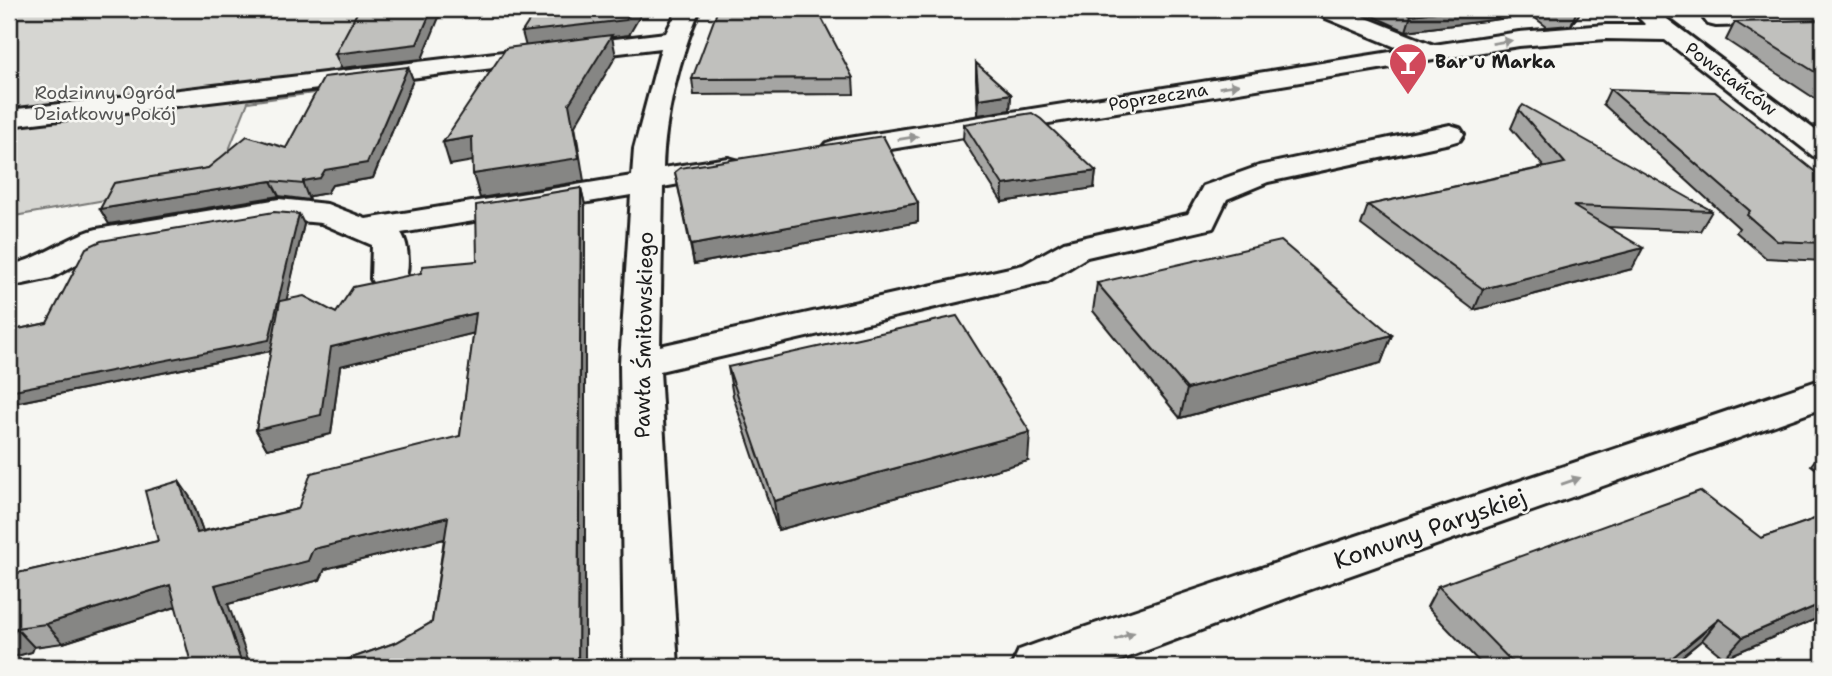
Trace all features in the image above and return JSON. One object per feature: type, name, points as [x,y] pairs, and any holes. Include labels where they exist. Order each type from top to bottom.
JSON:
[{"type":"street","points":[[1324,9],[1433,53]]},
{"type":"street","name":"Powstańców","points":[[1638,9],[1823,150]]},
{"type":"street","points":[[1716,19],[1823,16]]},
{"type":"street","points":[[9,118],[682,24]]},
{"type":"street","name":"Pawła Śmiłowskiego","points":[[651,667],[640,363],[647,181],[649,149],[682,24]]},
{"type":"street","name":"Poprzeczna","points":[[804,154],[1559,34],[1670,33]]},
{"type":"street","points":[[640,363],[1035,273],[1076,249],[1201,221],[1214,193],[1259,175],[1450,134]]},
{"type":"street","points":[[364,229],[749,163]]},
{"type":"street","points":[[9,276],[39,271],[97,239],[279,209],[327,214],[389,240],[388,279]]},
{"type":"street","name":"Komuny Paryskiej","points":[[1038,667],[1285,578],[1823,393]]},
{"type":"green space","name":"Rodzinny Ogród Działkowy Pokój","points":[[9,9],[390,9],[346,57],[328,91],[248,102],[217,180],[9,217]]},
{"type":"building","points":[[359,9],[432,9],[417,44],[335,54]]},
{"type":"building","points":[[537,9],[633,9],[626,20],[522,32]]},
{"type":"building","points":[[718,9],[817,9],[853,78],[692,79]]},
{"type":"building","points":[[1396,9],[1462,9],[1411,15]]},
{"type":"building","points":[[1549,9],[1578,9],[1553,12]]},
{"type":"building","points":[[1823,20],[1823,77],[1735,22]]},
{"type":"building","points":[[612,35],[569,104],[579,158],[473,174],[472,137],[443,142],[506,48]]},
{"type":"building","points":[[976,63],[1011,94],[979,99]]},
{"type":"building","points":[[408,67],[367,163],[325,170],[320,178],[303,181],[303,184],[271,181],[100,209],[114,183],[208,168],[247,136],[286,148],[324,77]]},
{"type":"building","points":[[1610,89],[1715,92],[1823,178],[1823,243],[1777,241],[1747,215],[1750,211]]},
{"type":"building","points":[[1523,105],[1712,211],[1573,206],[1643,248],[1483,289],[1368,205],[1565,163],[1519,110]]},
{"type":"building","points":[[1032,113],[1096,171],[1003,185],[964,124]]},
{"type":"building","points":[[883,136],[918,203],[691,245],[675,172],[680,168]]},
{"type":"building","points":[[581,188],[578,667],[327,667],[397,642],[432,622],[448,517],[313,549],[308,561],[215,585],[243,667],[192,667],[170,585],[46,624],[16,628],[14,633],[9,634],[9,575],[158,541],[145,491],[179,481],[197,533],[298,509],[311,473],[460,436],[476,313],[331,347],[321,415],[256,430],[280,301],[304,296],[336,313],[353,287],[421,273],[423,266],[477,261],[476,205]]},
{"type":"building","points":[[274,212],[299,214],[269,340],[9,391],[9,331],[47,323],[86,248],[101,241]]},
{"type":"building","points":[[1281,241],[1392,335],[1187,389],[1097,283]]},
{"type":"building","points":[[957,316],[1030,432],[774,501],[728,367]]},
{"type":"building","points":[[1700,491],[1761,538],[1823,516],[1823,603],[1743,637],[1719,619],[1661,667],[1517,667],[1438,586]]},
{"type":"place","name":"Bar u Marka","points":[[1408,96]]}]
